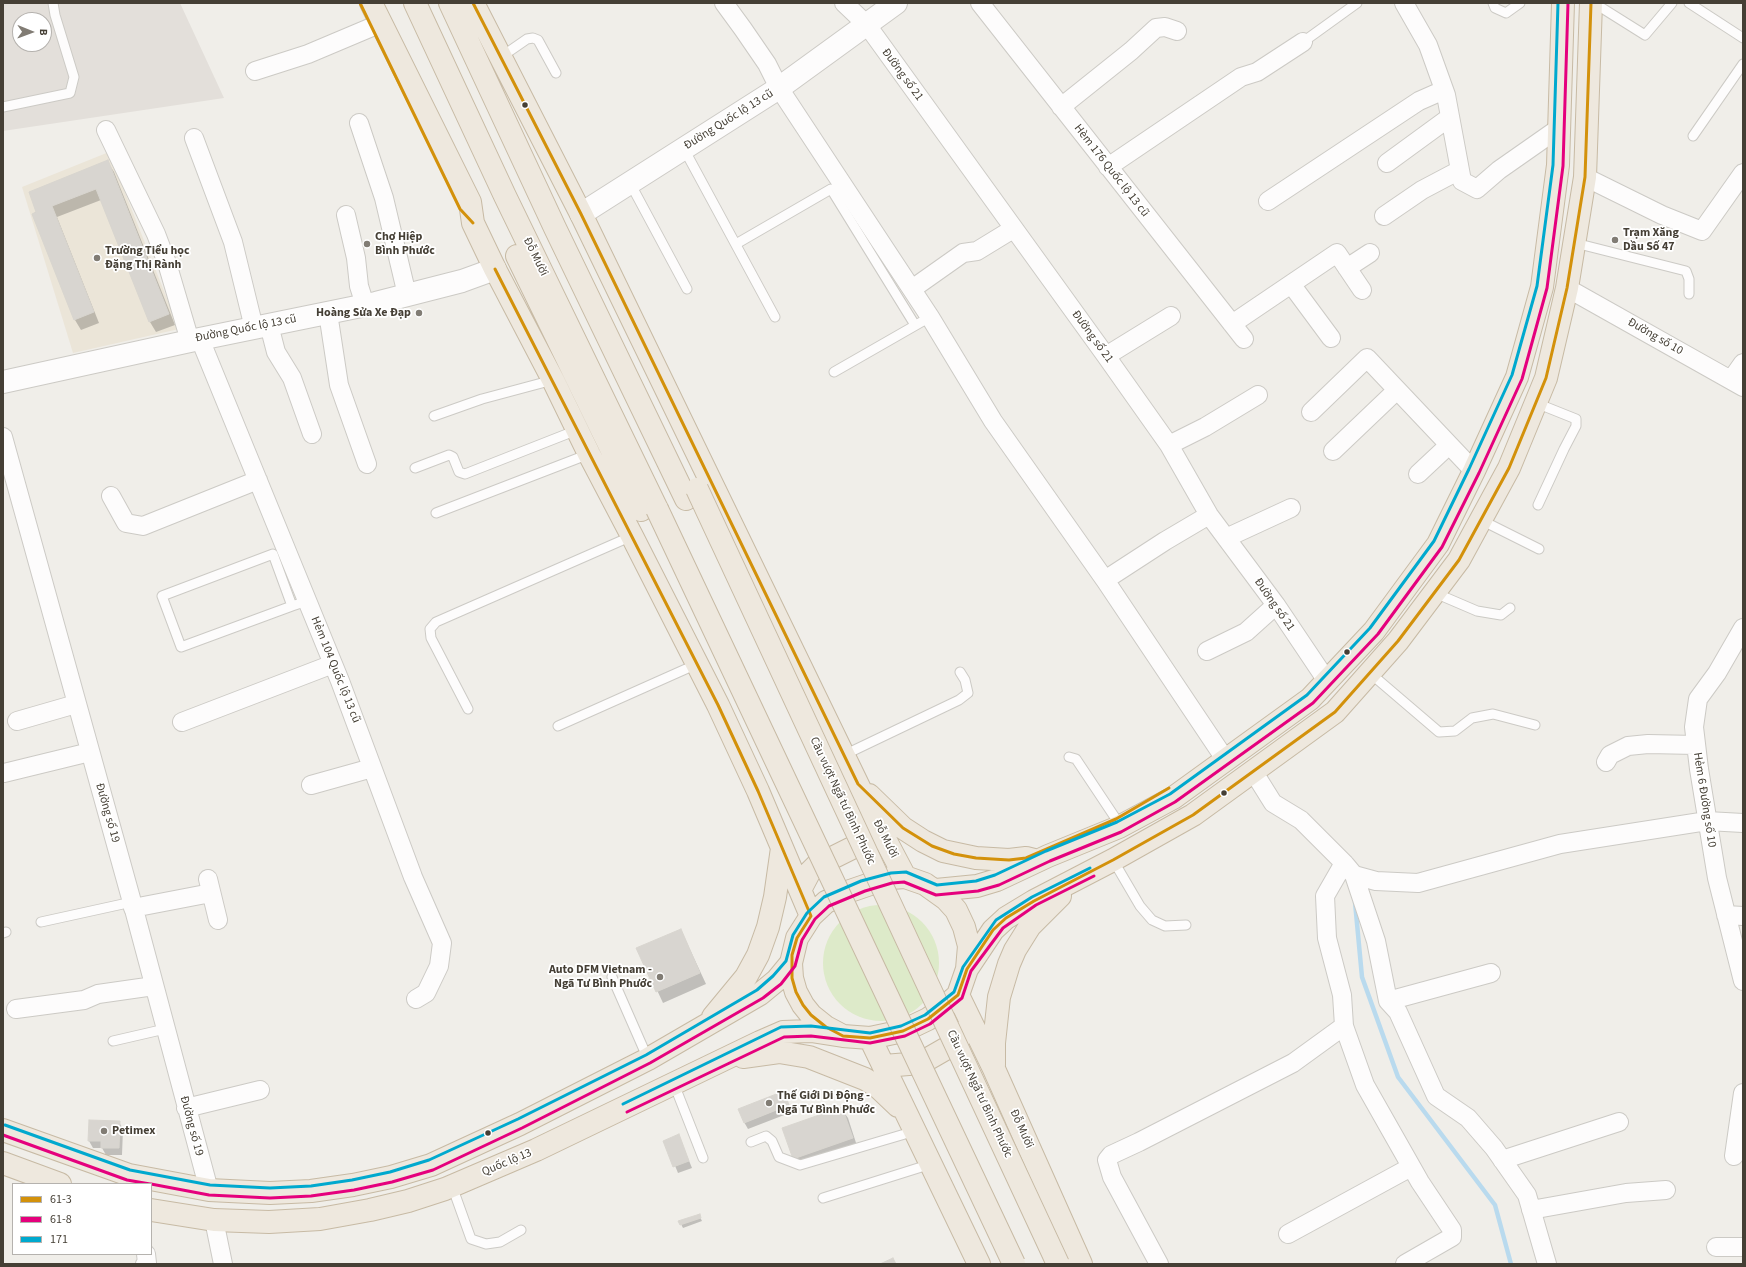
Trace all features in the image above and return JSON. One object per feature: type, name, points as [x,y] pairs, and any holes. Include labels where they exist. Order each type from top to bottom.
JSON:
[{"type":"highway","points":[[360,3],[460,209],[474,223]]},
{"type":"highway","points":[[371,3],[470,202],[474,223],[495,269],[553,380],[589,454],[738,746],[811,916]]},
{"type":"highway","name":"Đỗ Mười","points":[[415,3],[524,252],[650,512]]},
{"type":"highway","name":"Đỗ Mười","points":[[450,3],[567,221],[844,755],[904,878]]},
{"type":"highway","points":[[858,784],[903,828],[932,846],[954,854],[976,858],[1028,863],[1120,827],[1173,798],[1310,699],[1374,631],[1438,544],[1474,471],[1517,377],[1542,287],[1558,165],[1563,3]]},
{"type":"highway","points":[[958,994],[967,969],[999,924],[1034,901],[1088,874],[1193,815],[1335,712],[1398,641],[1459,560],[1509,468],[1546,378],[1567,288],[1585,177],[1592,3]]},
{"type":"highway","name":"Đỗ Mười","points":[[473,5],[501,57],[567,221],[692,494]]},
{"type":"highway","name":"Đường Quốc lộ 13 cũ","points":[[495,269],[524,252]]},
{"type":"highway","name":"Cầu vượt Ngã tư Bình Phước","points":[[692,494],[1047,1264]]},
{"type":"highway","name":"Cầu vượt Ngã tư Bình Phước","points":[[692,494],[1058,1264]]},
{"type":"highway","points":[[650,512],[1001,1264]]},
{"type":"highway","points":[[650,512],[1014,1264]]},
{"type":"highway","points":[[936,890],[977,886],[997,880],[1116,819],[1195,772],[1222,762]]},
{"type":"highway","points":[[800,890],[812,869],[824,861],[864,842],[883,837]]},
{"type":"highway","points":[[708,1025],[746,977],[758,955],[772,911],[782,846]]},
{"type":"highway","points":[[994,1069],[994,1043],[999,998],[1006,970],[1015,950],[1023,936],[1038,916],[1059,896],[1088,874]]},
{"type":"highway","points":[[843,1036],[821,1023],[803,1006],[796,992],[792,978],[791,963],[797,938],[811,916],[826,902],[850,891],[891,878],[904,878],[925,884],[936,890],[956,910],[964,927],[968,946],[967,969]]},
{"type":"highway","points":[[3,1130],[129,1175],[209,1190],[270,1193],[311,1191],[353,1185],[397,1175],[431,1165],[520,1124],[648,1059],[708,1025],[765,991],[791,963]]},
{"type":"highway","name":"Đỗ Mười","points":[[958,994],[994,1069],[1081,1264]]},
{"type":"highway","name":"Quốc lộ 13","points":[[152,1210],[214,1220],[269,1222],[320,1219],[370,1210],[408,1201],[452,1186],[536,1150],[783,1032],[811,1031],[870,1038],[903,1031],[928,1019],[944,1008],[958,994]]},
{"type":"highway","points":[[884,1066],[916,1064],[928,1060],[958,1041],[965,1033],[970,1021]]},
{"type":"highway","points":[[870,1038],[979,1264]]},
{"type":"highway","points":[[726,1058],[779,1052],[809,1057],[865,1079],[887,1095],[913,1125]]},
{"type":"highway","points":[[3,1162],[57,1183]]},
{"type":"street","points":[[724,3],[759,52],[780,88],[912,289],[923,321],[1105,580],[1222,762]]},
{"type":"street","name":"Đường số 21","points":[[844,3],[867,25],[1106,356],[1169,446],[1210,515],[1276,606],[1327,681]]},
{"type":"street","name":"Đường Quốc lộ 13 cũ","points":[[567,221],[780,88],[896,3]]},
{"type":"street","points":[[1404,3],[1428,45],[1444,90],[1450,117],[1458,170],[1462,181],[1477,189],[1499,170],[1559,128]]},
{"type":"street","name":"Hèm 176 Quốc lộ 13 cũ","points":[[982,4],[1061,107],[1244,339]]},
{"type":"street","points":[[255,71],[308,54],[372,27]]},
{"type":"street","points":[[1061,107],[1131,51],[1156,28],[1165,27],[1177,31]]},
{"type":"street","points":[[1108,167],[1241,77],[1257,72],[1303,42]]},
{"type":"street","points":[[1268,201],[1419,101],[1444,90]]},
{"type":"street","points":[[1387,163],[1450,117]]},
{"type":"street","points":[[359,123],[366,149],[384,198],[407,295]]},
{"type":"street","name":"Hẻm 104 Quốc lộ 13 cũ","points":[[106,130],[161,248],[195,340],[258,480],[300,603],[333,664],[413,877],[442,943],[439,966],[426,993],[416,999]]},
{"type":"street","points":[[194,138],[233,242],[261,326],[292,378],[312,434]]},
{"type":"street","points":[[1384,216],[1422,190],[1458,170]]},
{"type":"street","points":[[1585,177],[1662,215],[1702,231],[1743,173]]},
{"type":"street","points":[[346,215],[356,258],[359,286],[365,305]]},
{"type":"street","points":[[912,289],[964,253],[977,251],[1013,229]]},
{"type":"street","points":[[1232,324],[1337,253],[1362,290]]},
{"type":"street","points":[[1347,268],[1370,253]]},
{"type":"street","name":"Đường Quốc lộ 13 cũ","points":[[3,382],[365,305],[462,281],[495,269]]},
{"type":"street","points":[[1292,284],[1331,338]]},
{"type":"street","name":"Đường số 10","points":[[1567,288],[1737,383]]},
{"type":"street","points":[[328,313],[339,385],[367,464]]},
{"type":"street","points":[[1106,356],[1171,316]]},
{"type":"street","points":[[1311,412],[1367,358],[1474,471]]},
{"type":"street","points":[[1737,383],[1743,363]]},
{"type":"street","points":[[1333,451],[1397,390]]},
{"type":"street","points":[[1169,446],[1206,427],[1258,395]]},
{"type":"street","name":"Đường số 19","points":[[3,437],[209,1190]]},
{"type":"street","points":[[1418,474],[1449,445]]},
{"type":"street","points":[[111,496],[126,523],[143,526],[258,480]]},
{"type":"street","points":[[1226,538],[1291,508]]},
{"type":"street","points":[[1105,580],[1165,541],[1210,515]]},
{"type":"street","points":[[1207,651],[1246,632],[1276,606]]},
{"type":"street","name":"Hẻm 6 Đường số 10","points":[[1743,628],[1717,673],[1698,699],[1694,727],[1716,878],[1734,916],[1743,981]]},
{"type":"street","points":[[182,722],[333,664]]},
{"type":"street","points":[[17,721],[76,704]]},
{"type":"street","points":[[1606,762],[1610,755],[1628,746],[1648,744],[1696,745]]},
{"type":"street","points":[[4,773],[90,752]]},
{"type":"street","points":[[311,785],[372,768]]},
{"type":"street","points":[[1253,771],[1273,803],[1301,820],[1349,869],[1376,881],[1418,883],[1560,844],[1707,821],[1743,823]]},
{"type":"street","points":[[1349,869],[1376,941],[1388,1000],[1398,1012],[1436,1096],[1468,1118],[1502,1160],[1527,1195],[1546,1264]]},
{"type":"street","points":[[1349,869],[1325,896],[1327,938],[1342,995],[1344,1026],[1364,1085],[1411,1167],[1452,1230],[1452,1237],[1405,1264]]},
{"type":"street","points":[[132,905],[210,886],[218,920]]},
{"type":"street","points":[[1388,1000],[1491,973]]},
{"type":"street","points":[[16,1009],[84,1000],[98,994],[154,986]]},
{"type":"street","points":[[1159,1264],[1112,1178],[1107,1160],[1111,1155],[1293,1062],[1344,1026]]},
{"type":"street","points":[[186,1108],[260,1090]]},
{"type":"street","points":[[1734,1156],[1743,1093]]},
{"type":"street","points":[[1502,1160],[1620,1122]]},
{"type":"street","points":[[1288,1234],[1411,1167]]},
{"type":"street","points":[[1531,1210],[1626,1193],[1666,1190]]},
{"type":"street","points":[[214,1220],[223,1264]]},
{"type":"street","points":[[1716,1247],[1743,1247]]},
{"type":"street","points":[[145,1264],[147,1263],[146,1255]]},
{"type":"lane","points":[[3,107],[70,93],[74,78],[55,15],[53,3]]},
{"type":"lane","points":[[1303,42],[1357,3]]},
{"type":"lane","points":[[1493,3],[1495,8],[1506,13],[1520,3]]},
{"type":"lane","points":[[1592,3],[1645,35],[1672,3]]},
{"type":"lane","points":[[1689,3],[1743,38]]},
{"type":"lane","points":[[501,57],[527,39],[533,38],[538,40],[556,73]]},
{"type":"lane","points":[[1693,136],[1743,64]]},
{"type":"lane","points":[[684,149],[776,316]]},
{"type":"lane","points":[[630,183],[687,289]]},
{"type":"lane","points":[[736,244],[831,189],[923,321],[834,372]]},
{"type":"lane","points":[[1575,243],[1686,271],[1689,278],[1689,294]]},
{"type":"lane","points":[[434,416],[482,399],[553,380]]},
{"type":"lane","points":[[1536,403],[1576,418],[1576,426],[1538,505]]},
{"type":"lane","points":[[415,468],[449,455],[453,457],[459,472],[465,474],[577,430]]},
{"type":"lane","points":[[436,513],[589,454]]},
{"type":"lane","points":[[1480,520],[1539,549]]},
{"type":"lane","points":[[468,709],[431,638],[430,628],[436,622],[632,536]]},
{"type":"lane","points":[[272,554],[300,603],[181,647],[162,596],[272,554]]},
{"type":"lane","points":[[1435,593],[1477,612],[1500,615],[1510,608]]},
{"type":"lane","points":[[558,726],[697,664]]},
{"type":"lane","points":[[844,755],[959,700],[968,693],[965,680],[960,672]]},
{"type":"lane","points":[[1370,673],[1439,732],[1455,731],[1472,718],[1493,714],[1535,725]]},
{"type":"lane","points":[[1069,757],[1076,759],[1116,819]]},
{"type":"lane","points":[[1113,860],[1140,906],[1152,920],[1165,926],[1186,925]]},
{"type":"lane","points":[[41,922],[132,905]]},
{"type":"lane","points":[[612,977],[648,1059]]},
{"type":"lane","points":[[113,1041],[165,1029]]},
{"type":"lane","points":[[674,1084],[703,1158]]},
{"type":"lane","points":[[750,1142],[766,1136],[772,1142],[779,1157],[800,1165],[913,1125]]},
{"type":"lane","points":[[823,1198],[931,1164]]},
{"type":"lane","points":[[452,1186],[471,1239],[486,1244],[500,1242],[521,1230]]},
{"type":"shaded area","points":[[3,3],[180,3],[224,98],[3,131]]},
{"type":"shaded area","name":"Trường Tiểu học Đặng Thị Rành","points":[[109,152],[179,329],[73,353],[22,187]]},
{"type":"green space","points":[[881,905],[892,906],[903,910],[922,922],[934,941],[938,952],[938,974],[934,985],[922,1004],[903,1016],[892,1020],[881,1021],[870,1020],[859,1016],[840,1004],[828,985],[824,974],[823,963],[824,952],[828,941],[840,922],[859,910],[870,906]]},
{"type":"building","points":[[108,160],[169,314],[149,322],[96,189],[52,206],[94,312],[74,320],[32,214],[36,212],[29,192]]},
{"type":"building","points":[[681,929],[700,973],[656,992],[636,948]]},
{"type":"building","points":[[784,1091],[789,1105],[744,1123],[738,1109]]},
{"type":"building","points":[[842,1107],[853,1138],[793,1159],[782,1128]]},
{"type":"building","name":"Petimex","points":[[89,1120],[120,1121],[119,1148],[101,1148],[101,1141],[88,1141]]},
{"type":"building","points":[[679,1134],[689,1161],[673,1167],[663,1141]]},
{"type":"building","points":[[700,1214],[701,1218],[680,1225],[678,1221]]},
{"type":"building","points":[[893,1258],[896,1264],[880,1264]]},
{"type":"waterway","points":[[1355,902],[1362,977],[1398,1077],[1495,1205],[1511,1264]]},
{"type":"transit line","name":"61-3","points":[[360,3],[460,209],[473,223]]},
{"type":"transit line","name":"61-3","points":[[473,3],[581,214],[858,784],[903,828],[932,846],[954,854],[976,858],[1009,860],[1026,858],[1116,819],[1169,788]]},
{"type":"transit line","name":"171","points":[[5,1125],[130,1170],[210,1185],[270,1188],[311,1186],[352,1180],[390,1172],[429,1160],[518,1119],[646,1055],[757,990],[773,976],[786,961],[793,935],[807,913],[824,897],[861,881],[891,873],[906,872],[937,885],[976,881],[995,875],[1046,851],[1117,822],[1170,794],[1307,695],[1370,628],[1434,541],[1512,375],[1537,286],[1553,165],[1558,3]]},
{"type":"transit line","name":"61-8","points":[[152,1184],[209,1195],[270,1198],[311,1196],[354,1190],[392,1182],[433,1170],[522,1128],[650,1063],[763,998],[781,984],[795,966],[802,940],[815,919],[829,906],[865,891],[892,883],[904,882],[936,895],[978,891],[999,885],[1050,861],[1121,832],[1175,802],[1313,703],[1378,634],[1442,547],[1479,473],[1522,379],[1547,288],[1563,166],[1568,3]]},
{"type":"transit line","name":"61-3","points":[[495,269],[718,705],[758,791],[811,916],[797,938],[792,955],[792,978],[796,992],[803,1005],[811,1015],[826,1027],[843,1036],[870,1038],[903,1031],[928,1019],[958,995],[967,969],[993,930],[1006,918],[1034,901],[1113,860],[1193,815],[1335,712],[1398,641],[1459,560],[1509,468],[1546,378],[1567,288],[1585,177],[1591,3]]},
{"type":"transit line","name":"171","points":[[623,1104],[781,1027],[811,1026],[870,1033],[901,1026],[925,1015],[954,992],[963,967],[996,920],[1032,897],[1090,868]]},
{"type":"transit line","name":"61-8","points":[[627,1112],[784,1037],[811,1036],[870,1043],[905,1036],[930,1024],[962,998],[971,971],[1003,928],[1036,905],[1094,876]]},
{"type":"transit line","name":"61-8","points":[[3,1135],[127,1180],[144,1183]]},
{"type":"place","name":"Trạm Xăng Dầu Số 47","points":[[1615,240]]},
{"type":"place","name":"Chợ Hiệp Bình Phước","points":[[367,244]]},
{"type":"place","name":"Trường Tiểu học Đặng Thị Rành","points":[[97,258]]},
{"type":"place","name":"Hoàng Sửa Xe Đạp","points":[[419,313]]},
{"type":"place","name":"Auto DFM Vietnam - Ngã Tư Bình Phước","points":[[660,977]]},
{"type":"place","name":"Thế Giới Di Động - Ngã Tư Bình Phước","points":[[769,1103]]},
{"type":"place","name":"Petimex","points":[[104,1131]]}]
